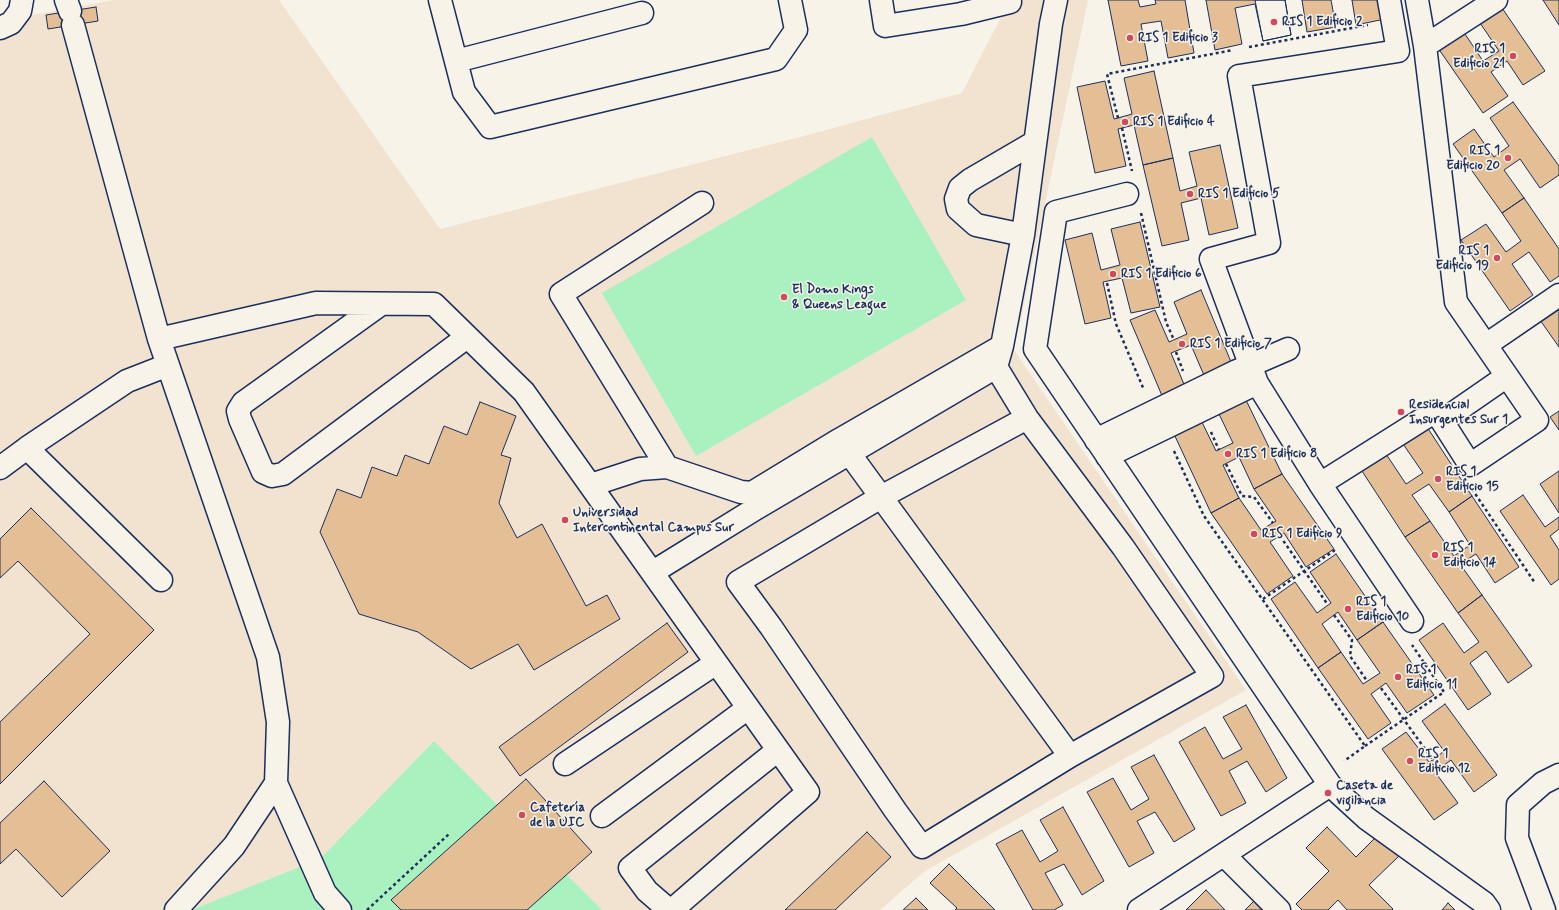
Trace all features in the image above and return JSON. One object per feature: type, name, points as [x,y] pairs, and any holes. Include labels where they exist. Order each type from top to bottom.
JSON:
[{"type":"street","points":[[0,28],[11,23],[20,11],[22,0]]},
{"type":"street","points":[[440,0],[464,92],[490,127],[776,59],[796,30],[790,0]]},
{"type":"street","points":[[881,0],[885,26],[955,8],[1010,2],[1009,0]]},
{"type":"street","points":[[844,447],[996,367],[1002,346],[1023,235],[1056,0]]},
{"type":"street","points":[[1389,0],[1398,51],[1239,76],[1269,244],[1211,259],[1254,374],[1320,484],[1412,621]]},
{"type":"street","points":[[1320,484],[1434,412],[1442,421],[1470,465],[1537,420],[1456,302],[1425,46],[1417,0]]},
{"type":"street","points":[[1425,46],[1496,0]]},
{"type":"street","points":[[70,12],[159,339],[268,657],[278,722],[276,783],[325,893],[340,910]]},
{"type":"street","points":[[456,61],[642,13]]},
{"type":"street","points":[[1023,235],[976,225],[958,209],[956,199],[960,188],[970,180],[1035,142]]},
{"type":"street","points":[[1133,192],[1056,212],[1035,349],[1330,785],[1366,818],[1484,903],[1489,910]]},
{"type":"street","points":[[667,468],[561,294],[702,203]]},
{"type":"street","points":[[1486,345],[1559,295]]},
{"type":"street","points":[[159,339],[316,303],[434,304],[524,392],[592,485],[808,792],[670,910],[647,892],[630,868],[778,750]]},
{"type":"street","points":[[381,304],[243,403],[238,411],[240,419],[263,472],[272,476],[283,474],[467,337]]},
{"type":"street","points":[[653,572],[757,499],[844,447],[1002,346]]},
{"type":"street","points":[[1102,448],[1254,374],[1288,349]]},
{"type":"street","points":[[0,468],[27,448],[127,381],[168,365]]},
{"type":"street","points":[[996,367],[1027,418],[1123,547],[1185,639],[1212,676],[1070,756],[922,847],[895,810],[771,627],[738,582],[881,497],[1027,418]]},
{"type":"street","points":[[1442,421],[1507,376]]},
{"type":"street","points":[[844,447],[916,542],[1070,756]]},
{"type":"street","points":[[27,448],[161,580]]},
{"type":"street","points":[[592,485],[640,469],[667,468],[741,492],[757,499]]},
{"type":"street","points":[[565,764],[716,663]]},
{"type":"street","points":[[602,816],[748,708]]},
{"type":"street","points":[[1544,910],[1517,838],[1518,805],[1551,779]]},
{"type":"street","points":[[176,910],[234,846],[276,783]]},
{"type":"street","points":[[1139,910],[1330,785]]},
{"type":"street","points":[[1224,855],[1279,910]]},
{"type":"path","points":[[1122,128],[1133,192],[1166,322],[1174,340]]},
{"type":"path","points":[[1107,283],[1116,324],[1146,393]]},
{"type":"path","points":[[1226,464],[1242,496],[1254,497],[1273,523]]},
{"type":"path","points":[[1468,483],[1535,583]]},
{"type":"path","points":[[1280,536],[1328,605]]},
{"type":"path","points":[[1263,599],[1339,547]]},
{"type":"path","points":[[1334,615],[1352,640],[1350,656],[1368,681]]},
{"type":"path","points":[[1381,688],[1432,760]]},
{"type":"path","points":[[367,910],[449,834]]},
{"type":"shaded area","name":"Universidad Intercontinental Campus Sur","points":[[114,0],[279,0],[440,229],[804,136],[962,93],[1010,0],[1088,0],[1014,350],[1246,690],[925,871],[880,910],[602,910],[434,741],[320,859],[191,910],[0,910],[0,21]]},
{"type":"green space","name":"El Domo Kings & Queens League","points":[[872,137],[966,300],[696,456],[602,293]]},
{"type":"green space","points":[[434,741],[602,910],[191,910],[320,859]]},
{"type":"building","name":"RIS 1 Edificio 3","points":[[1108,0],[1138,0],[1140,7],[1156,4],[1155,0],[1185,0],[1194,53],[1168,58],[1161,21],[1141,24],[1148,61],[1121,66]]},
{"type":"building","name":"RIS 1 Edificio 2","points":[[1206,0],[1285,0],[1291,35],[1263,41],[1255,4],[1235,8],[1242,44],[1215,50]]},
{"type":"building","points":[[1255,0],[1285,0],[1291,35],[1263,41]]},
{"type":"building","points":[[1302,0],[1331,0],[1336,27],[1307,32]]},
{"type":"building","points":[[1352,0],[1382,0],[1385,19],[1356,25]]},
{"type":"building","points":[[1543,0],[1559,0],[1559,25]]},
{"type":"building","name":"RIS 1 Edificio 21","points":[[1500,5],[1545,71],[1523,85],[1507,61],[1491,72],[1508,96],[1483,113],[1438,48],[1463,31],[1483,61],[1499,51],[1478,20]]},
{"type":"building","points":[[96,7],[98,21],[48,29],[46,15]]},
{"type":"building","name":"RIS 1 Edificio 4","points":[[1154,71],[1173,158],[1143,165],[1134,125],[1118,129],[1126,166],[1095,173],[1077,87],[1105,81],[1114,119],[1132,114],[1124,78]]},
{"type":"building","name":"RIS 1 Edificio 20","points":[[1513,102],[1559,166],[1559,175],[1540,188],[1520,159],[1504,170],[1524,198],[1502,213],[1453,144],[1474,129],[1494,157],[1509,146],[1490,118]]},
{"type":"building","name":"RIS 1 Edificio 5","points":[[1220,145],[1238,228],[1209,235],[1201,198],[1181,203],[1189,240],[1162,246],[1143,165],[1173,158],[1180,191],[1197,186],[1189,152]]},
{"type":"building","name":"RIS 1 Edificio 19","points":[[1524,198],[1559,249],[1559,276],[1550,282],[1529,252],[1512,264],[1533,295],[1510,311],[1461,240],[1486,224],[1506,252],[1521,241],[1502,213]]},
{"type":"building","name":"RIS 1 Edificio 6","points":[[1140,222],[1160,307],[1131,313],[1122,278],[1103,282],[1111,318],[1085,324],[1065,240],[1092,233],[1101,270],[1120,265],[1111,229]]},
{"type":"building","name":"RIS 1 Edificio 7","points":[[1201,290],[1234,369],[1206,380],[1191,345],[1171,353],[1186,389],[1163,398],[1130,320],[1155,310],[1169,342],[1187,334],[1174,302]]},
{"type":"building","points":[[1559,307],[1559,347],[1540,320]]},
{"type":"building","name":"RIS 1 Edificio 8","points":[[1244,396],[1282,474],[1254,489],[1239,457],[1223,465],[1239,498],[1211,513],[1173,432],[1200,418],[1216,451],[1233,443],[1217,410]]},
{"type":"building","points":[[480,402],[516,416],[501,455],[511,458],[499,503],[517,538],[542,524],[586,606],[607,595],[620,619],[534,670],[518,644],[471,669],[418,632],[359,614],[320,532],[337,489],[361,498],[372,467],[397,476],[405,455],[429,464],[444,426],[467,435]]},
{"type":"building","points":[[1559,411],[1559,430],[1550,417]]},
{"type":"building","name":"RIS 1 Edificio 15","points":[[1425,424],[1472,496],[1449,512],[1429,484],[1412,495],[1430,521],[1405,537],[1360,468],[1384,451],[1406,484],[1423,473],[1401,441]]},
{"type":"building","points":[[1559,471],[1559,513],[1540,484]]},
{"type":"building","name":"RIS 1 Edificio 9","points":[[1282,474],[1334,549],[1306,567],[1284,533],[1270,542],[1293,576],[1267,594],[1211,513],[1239,498],[1261,530],[1276,521],[1254,489]]},
{"type":"building","points":[[1523,495],[1545,527],[1559,517],[1559,529],[1550,536],[1559,550],[1559,579],[1551,585],[1500,511]]},
{"type":"building","name":"RIS 1 Edificio 14","points":[[1472,496],[1519,567],[1495,583],[1476,554],[1460,564],[1482,595],[1458,613],[1405,537],[1430,521],[1454,556],[1470,545],[1449,512]]},
{"type":"building","points":[[31,508],[154,630],[0,784],[0,722],[90,634],[18,561],[0,578],[0,539]]},
{"type":"building","name":"RIS 1 Edificio 10","points":[[1336,554],[1383,622],[1357,640],[1338,612],[1322,624],[1341,652],[1318,668],[1271,599],[1295,582],[1317,613],[1331,603],[1310,572]]},
{"type":"building","points":[[1482,595],[1532,666],[1508,683],[1486,651],[1470,663],[1491,694],[1468,710],[1419,640],[1443,623],[1464,653],[1479,642],[1458,613]]},
{"type":"building","name":"RIS 1 Edificio 11","points":[[1383,622],[1434,695],[1407,713],[1386,683],[1371,694],[1391,723],[1368,739],[1318,668],[1341,652],[1363,684],[1380,673],[1357,640]]},
{"type":"building","points":[[667,623],[688,652],[520,776],[499,747]]},
{"type":"building","name":"RIS 1 Edificio 12","points":[[1445,704],[1497,775],[1474,792],[1451,760],[1435,772],[1458,803],[1434,820],[1382,749],[1406,732],[1429,762],[1433,760],[1444,751],[1422,721]]},
{"type":"building","points":[[1246,705],[1287,778],[1266,792],[1247,761],[1229,771],[1246,803],[1221,816],[1179,742],[1205,727],[1223,759],[1242,749],[1223,717]]},
{"type":"building","points":[[1154,755],[1195,829],[1174,842],[1155,812],[1137,821],[1154,853],[1129,867],[1087,792],[1113,778],[1131,810],[1149,799],[1131,767]]},
{"type":"building","name":"Cafetería de la UIC","points":[[526,779],[592,852],[527,910],[401,910],[391,900]]},
{"type":"building","points":[[44,781],[110,851],[62,897],[16,849],[0,864],[0,823]]},
{"type":"building","points":[[1063,807],[1104,881],[1082,895],[1064,864],[1045,873],[1063,905],[1054,910],[1033,910],[996,844],[1022,830],[1040,862],[1058,851],[1040,820]]},
{"type":"building","points":[[1327,827],[1356,857],[1378,835],[1399,856],[1369,885],[1393,909],[1392,910],[1347,910],[1338,900],[1328,910],[1302,910],[1296,904],[1329,871],[1306,848]]},
{"type":"building","points":[[867,832],[891,857],[835,910],[785,910]]},
{"type":"building","points":[[949,864],[995,910],[955,910],[957,908],[930,883]]},
{"type":"building","points":[[1206,890],[1225,910],[1186,910]]},
{"type":"building","points":[[916,898],[928,910],[903,910]]},
{"type":"building","points":[[1257,898],[1269,910],[1245,910]]},
{"type":"building","points":[[1448,903],[1455,910],[1442,910]]},
{"type":"place","name":"RIS 1 Edificio 2","points":[[1274,22]]},
{"type":"place","name":"RIS 1 Edificio 3","points":[[1130,38]]},
{"type":"place","name":"RIS 1 Edificio 21","points":[[1513,56]]},
{"type":"place","name":"RIS 1 Edificio 4","points":[[1125,122]]},
{"type":"place","name":"RIS 1 Edificio 20","points":[[1508,158]]},
{"type":"place","name":"RIS 1 Edificio 5","points":[[1190,194]]},
{"type":"place","name":"RIS 1 Edificio 19","points":[[1497,258]]},
{"type":"place","name":"RIS 1 Edificio 6","points":[[1113,274]]},
{"type":"place","name":"El Domo Kings & Queens League","points":[[784,297]]},
{"type":"place","name":"RIS 1 Edificio 7","points":[[1182,344]]},
{"type":"place","name":"Residencial Insurgentes Sur 1","points":[[1401,412]]},
{"type":"place","name":"RIS 1 Edificio 8","points":[[1228,454]]},
{"type":"place","name":"RIS 1 Edificio 15","points":[[1438,479]]},
{"type":"place","name":"Universidad Intercontinental Campus Sur","points":[[565,520]]},
{"type":"place","name":"RIS 1 Edificio 9","points":[[1254,534]]},
{"type":"place","name":"RIS 1 Edificio 14","points":[[1435,555]]},
{"type":"place","name":"RIS 1 Edificio 10","points":[[1348,609]]},
{"type":"place","name":"RIS 1 Edificio 11","points":[[1398,677]]},
{"type":"place","name":"RIS 1 Edificio 12","points":[[1410,761]]},
{"type":"place","name":"Caseta de vigilancia","points":[[1328,793]]},
{"type":"place","name":"Cafetería de la UIC","points":[[522,815]]}]
